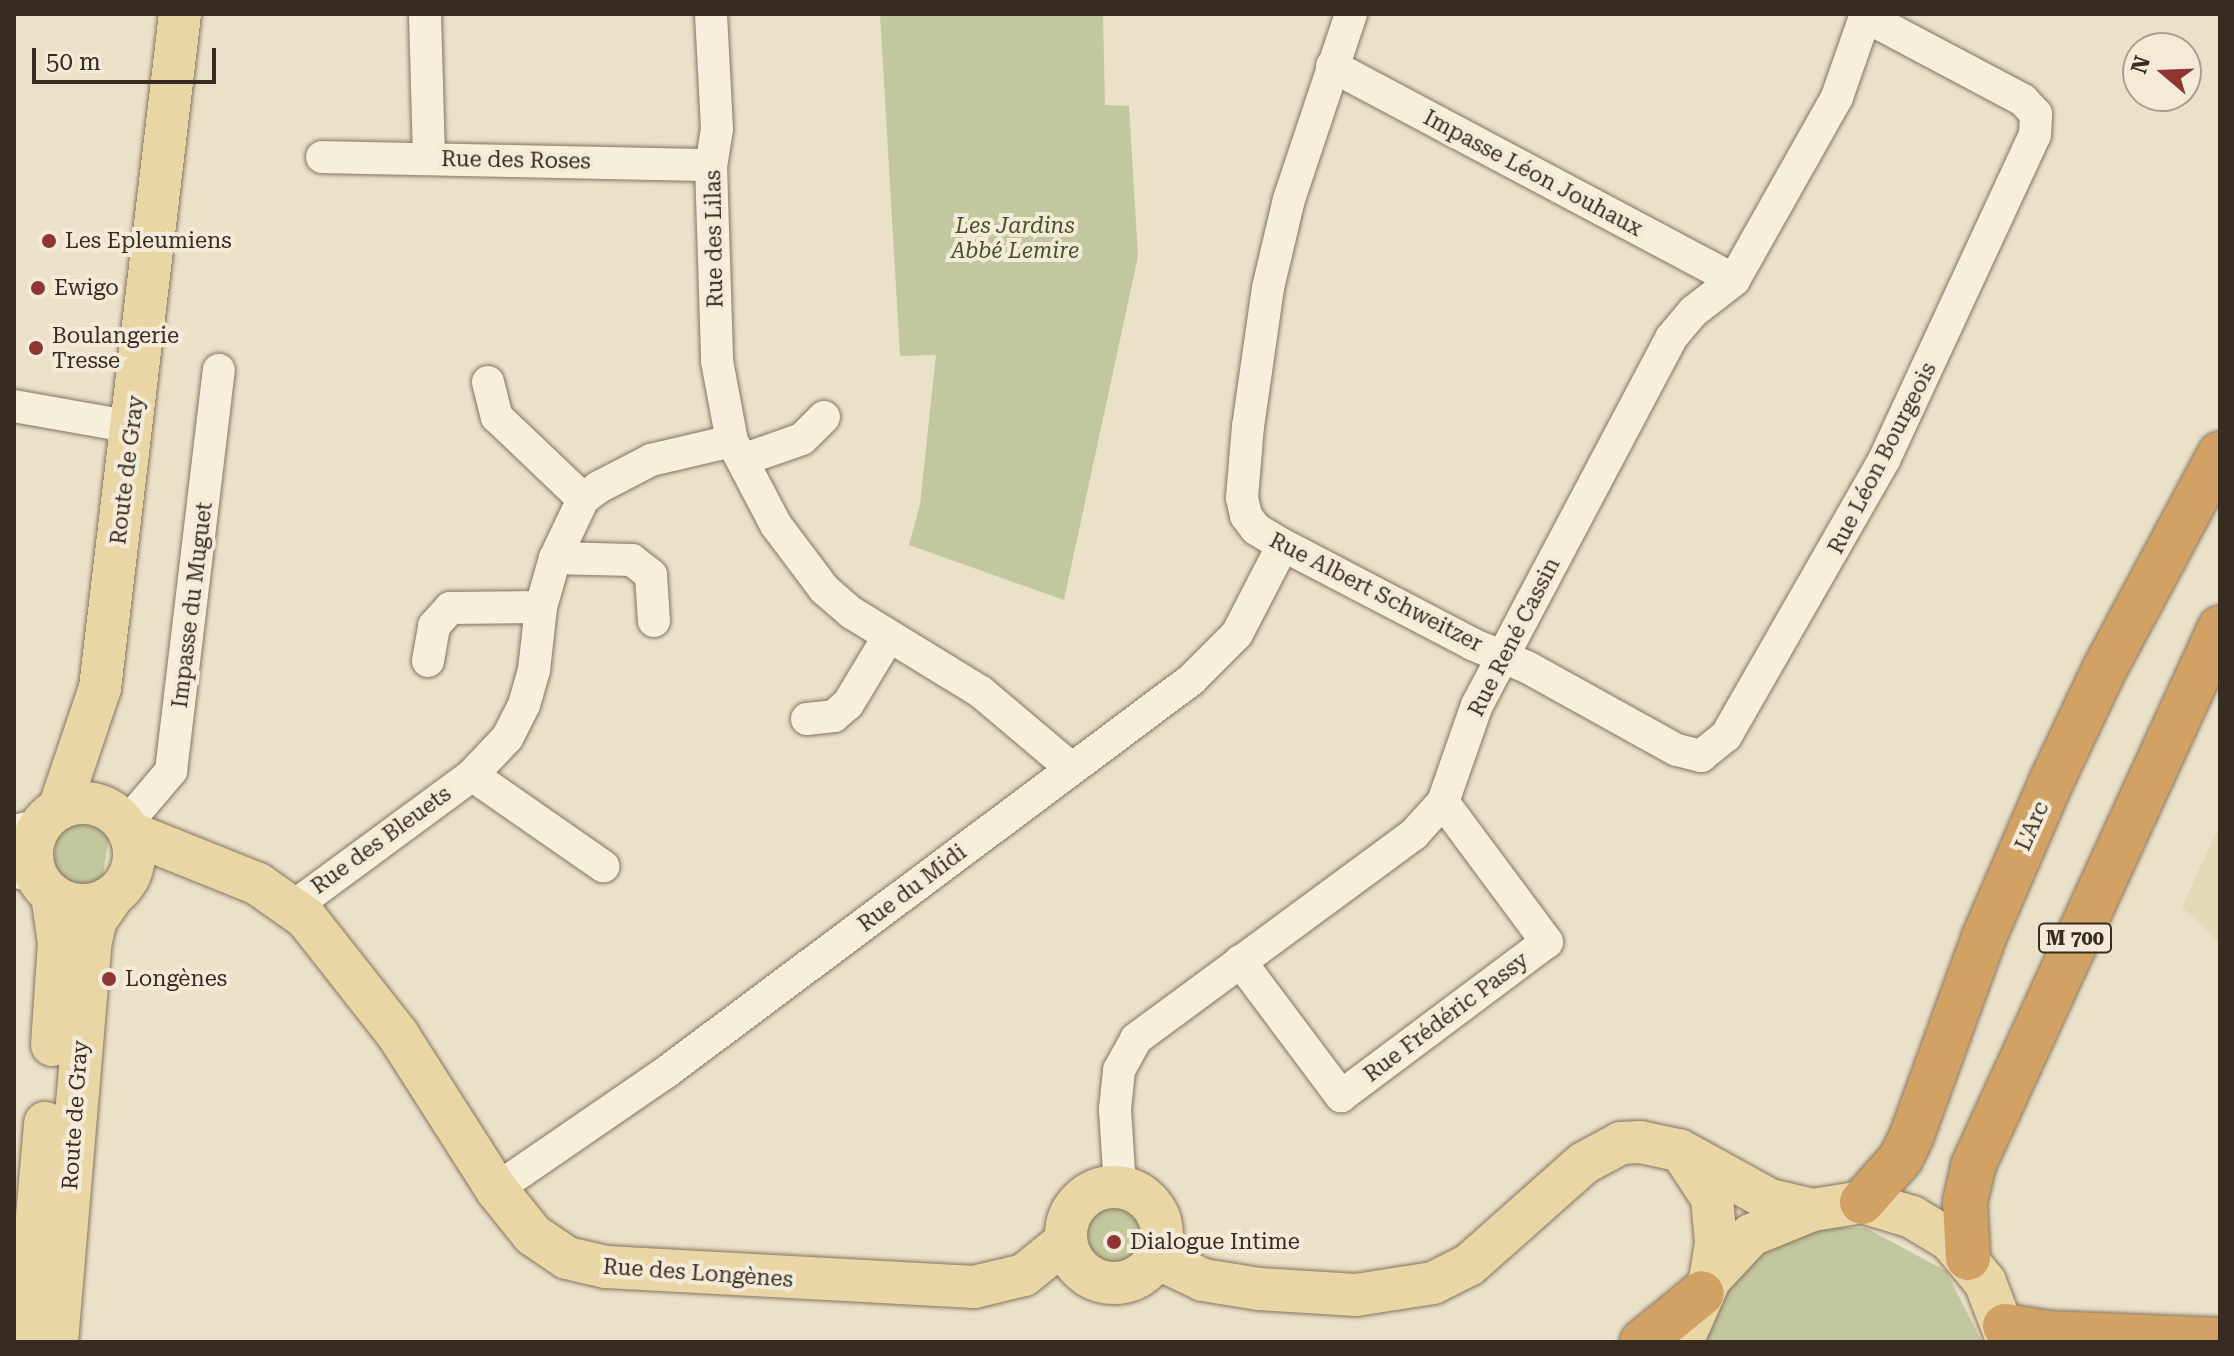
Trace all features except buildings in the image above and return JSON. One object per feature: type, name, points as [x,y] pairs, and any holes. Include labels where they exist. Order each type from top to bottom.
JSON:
[{"type":"highway","name":"L'Arc","points":[[1862,1202],[1901,1158],[1984,937],[2052,780],[2104,670],[2220,454]]},
{"type":"highway","name":"M 700","points":[[1968,1258],[1965,1202],[1973,1166],[2220,628]]},
{"type":"highway","points":[[1642,1342],[1706,1286]]},
{"type":"highway","points":[[2006,1334],[2220,1340]]},
{"type":"main road","name":"Route de Gray","points":[[124,823],[100,688],[180,14]]},
{"type":"main road","name":"Route de Gray","points":[[38,822],[100,688]]},
{"type":"main road","points":[[88,802],[124,823],[134,860],[119,890],[92,905],[35,881],[32,851],[38,822],[88,802]]},
{"type":"main road","name":"Rue des Longènes","points":[[124,823],[258,884],[293,907],[317,929],[398,1035],[496,1189],[549,1249],[585,1265],[974,1287],[1024,1275],[1066,1241]]},
{"type":"main road","name":"Rue des Longènes","points":[[119,890],[160,878],[258,884]]},
{"type":"main road","name":"Route de Gray","points":[[35,881],[59,943],[45,1290]]},
{"type":"main road","name":"Route de Gray","points":[[45,1290],[90,945],[96,920],[119,890]]},
{"type":"main road","points":[[1157,1258],[1203,1280],[1259,1289],[1356,1295],[1433,1283],[1469,1265],[1601,1151],[1640,1142],[1679,1150],[1747,1191],[1813,1210]]},
{"type":"main road","points":[[1679,1150],[1712,1198],[1716,1243],[1706,1286],[1682,1342]]},
{"type":"main road","points":[[1106,1187],[1120,1187],[1148,1200],[1162,1227],[1157,1258],[1135,1279],[1105,1283],[1078,1268],[1066,1241],[1067,1226],[1080,1201],[1106,1187]]},
{"type":"main road","points":[[1706,1286],[1751,1235],[1813,1210],[1862,1202],[1912,1217],[1968,1258],[1985,1282],[2006,1334]]},
{"type":"main road","points":[[26,1342],[45,1290]]},
{"type":"main road","points":[[45,1290],[57,1342]]},
{"type":"street","points":[[425,14],[429,157]]},
{"type":"street","name":"Rue des Lilas","points":[[711,14],[717,129],[711,165],[717,361],[738,450],[776,525],[810,575],[852,613],[981,692],[1071,768]]},
{"type":"street","name":"Rue Albert Schweitzer","points":[[1351,14],[1332,66],[1276,253],[1248,426],[1243,509],[1256,529],[1283,545],[1501,656]]},
{"type":"street","name":"Rue René Cassin","points":[[1120,1187],[1115,1109],[1119,1070],[1136,1039],[1414,834],[1443,802],[1472,716],[1501,656],[1671,338],[1694,311],[1734,280],[1837,97],[1866,16]]},
{"type":"street","name":"Rue Léon Bourgeois","points":[[1501,656],[1677,750],[1701,756],[1726,736],[1789,631],[1946,333],[2037,127],[2033,108],[2023,100],[1866,16]]},
{"type":"street","name":"Impasse Léon Jouhaux","points":[[1332,66],[1734,280]]},
{"type":"street","name":"Rue des Roses","points":[[322,157],[711,165]]},
{"type":"street","name":"Impasse du Muguet","points":[[124,823],[171,771],[219,370]]},
{"type":"street","points":[[488,382],[497,417],[583,499],[651,460],[802,439],[824,417]]},
{"type":"street","points":[[14,406],[132,427]]},
{"type":"street","name":"Rue des Bleuets","points":[[293,907],[472,775],[507,738],[524,705],[541,607],[555,558],[583,499]]},
{"type":"street","name":"Rue du Midi","points":[[496,1189],[665,1073],[1191,680],[1229,645],[1283,545]]},
{"type":"street","points":[[555,558],[640,563],[654,583],[654,621]]},
{"type":"street","points":[[428,661],[434,626],[450,608],[541,607]]},
{"type":"street","points":[[807,719],[834,716],[848,704],[889,636]]},
{"type":"street","name":"Rue des Bleuets","points":[[472,775],[603,866]]},
{"type":"street","name":"Rue Frédéric Passy","points":[[1240,961],[1341,1096],[1547,942],[1443,802]]},
{"type":"shaded area","points":[[2220,824],[2220,944],[2182,907]]},
{"type":"green space","name":"Les Jardins Abbé Lemire","points":[[880,14],[1103,14],[1105,105],[1129,106],[1138,256],[1064,600],[909,545],[920,504],[936,355],[900,356]]},
{"type":"green space","points":[[84,814],[110,829],[102,883],[87,890],[52,877],[59,819]]},
{"type":"green space","points":[[1114,1200],[1126,1202],[1137,1209],[1144,1220],[1144,1244],[1137,1255],[1126,1262],[1114,1264],[1102,1262],[1091,1255],[1084,1244],[1082,1232],[1084,1220],[1091,1209],[1102,1202]]},
{"type":"green space","points":[[1824,1227],[1866,1228],[1946,1271],[1982,1342],[1702,1342],[1720,1294],[1747,1262],[1787,1234]]},
{"type":"place","name":"Les Epleumiens","points":[[49,241]]},
{"type":"place","name":"Ewigo","points":[[38,288]]},
{"type":"place","name":"Boulangerie Tresse","points":[[36,348]]},
{"type":"place","name":"Longènes","points":[[109,979]]},
{"type":"place","name":"Dialogue Intime","points":[[1114,1242]]}]
